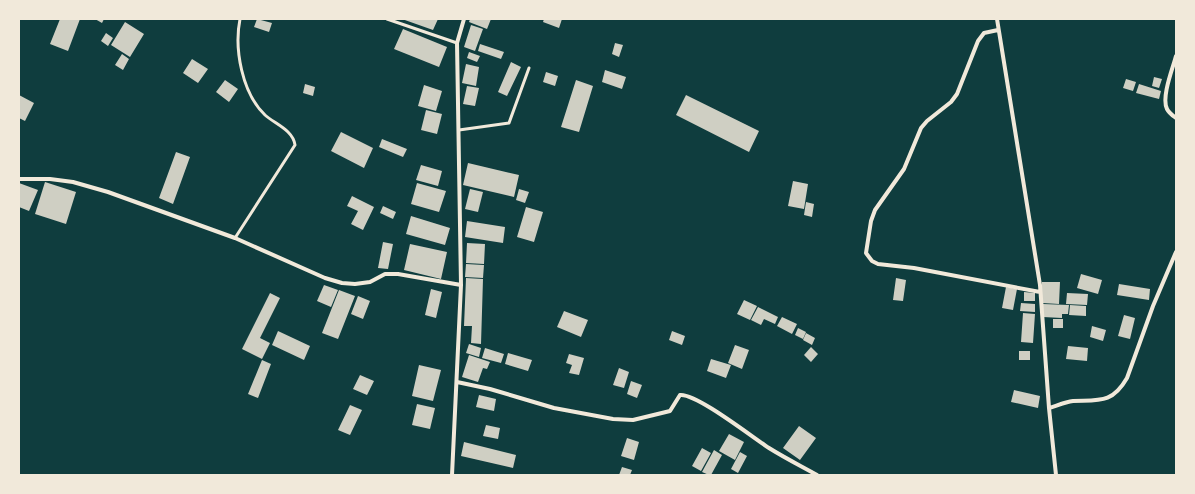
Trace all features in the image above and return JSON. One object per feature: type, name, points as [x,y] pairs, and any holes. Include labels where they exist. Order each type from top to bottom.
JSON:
[{"type":"street","points":[[452,475],[461,285],[457,43],[464,19]]},
{"type":"street","points":[[997,19],[1023,176],[1040,292],[1056,475]]},
{"type":"street","points":[[998,30],[984,33],[978,41],[957,94],[952,102],[927,121],[922,128],[904,169],[875,210],[871,221],[866,252],[872,261],[878,264],[914,268],[1040,292]]},
{"type":"street","points":[[1176,56],[1166,94],[1165,104],[1169,113],[1176,118]]},
{"type":"street","points":[[19,179],[50,179],[73,182],[108,192],[235,238],[325,278],[342,283],[355,284],[370,282],[385,274],[398,274],[461,285]]},
{"type":"street","points":[[1049,408],[1072,401],[1088,402],[1104,400],[1114,395],[1121,388],[1127,378],[1153,306],[1176,252]]},
{"type":"street","points":[[457,382],[490,389],[575,413],[625,420],[670,411],[680,395],[689,396],[770,449],[817,475]]},
{"type":"lane","points":[[235,238],[295,145],[294,140],[287,131],[264,114],[250,92],[241,67],[238,53],[237,38],[240,19]]},
{"type":"lane","points":[[387,19],[457,43]]},
{"type":"lane","points":[[459,130],[509,123],[529,68]]},
{"type":"building","points":[[60,19],[80,19],[68,51],[50,44]]},
{"type":"building","points":[[95,19],[104,19],[102,23]]},
{"type":"building","points":[[257,19],[272,23],[269,32],[254,27]]},
{"type":"building","points":[[402,19],[438,19],[433,30]]},
{"type":"building","points":[[470,19],[491,19],[487,29],[469,22]]},
{"type":"building","points":[[544,19],[562,19],[559,28],[543,22]]},
{"type":"building","points":[[125,22],[144,34],[130,57],[111,45]]},
{"type":"building","points":[[471,25],[483,29],[475,51],[464,47]]},
{"type":"building","points":[[403,29],[447,47],[439,67],[394,49]]},
{"type":"building","points":[[106,33],[113,38],[108,46],[101,41]]},
{"type":"building","points":[[615,43],[623,45],[619,57],[612,54]]},
{"type":"building","points":[[480,44],[504,52],[501,59],[478,51]]},
{"type":"building","points":[[469,52],[480,56],[477,62],[467,58]]},
{"type":"building","points":[[122,54],[129,59],[123,70],[115,65]]},
{"type":"building","points":[[192,59],[208,69],[198,83],[183,73]]},
{"type":"building","points":[[511,62],[521,67],[507,96],[498,92]]},
{"type":"building","points":[[466,64],[479,67],[476,86],[462,83]]},
{"type":"building","points":[[605,70],[626,77],[622,89],[602,82]]},
{"type":"building","points":[[546,72],[558,76],[555,86],[543,82]]},
{"type":"building","points":[[1154,77],[1162,79],[1159,88],[1152,86]]},
{"type":"building","points":[[1126,79],[1136,82],[1133,91],[1123,88]]},
{"type":"building","points":[[225,80],[238,89],[229,102],[216,92]]},
{"type":"building","points":[[576,80],[593,86],[579,132],[561,127]]},
{"type":"building","points":[[305,84],[315,87],[313,96],[303,93]]},
{"type":"building","points":[[1139,84],[1161,91],[1159,99],[1136,93]]},
{"type":"building","points":[[424,85],[442,91],[436,111],[418,106]]},
{"type":"building","points":[[467,86],[479,88],[475,106],[463,104]]},
{"type":"building","points":[[19,95],[34,103],[25,121],[19,118]]},
{"type":"building","points":[[686,95],[759,131],[749,152],[676,115]]},
{"type":"building","points":[[426,110],[442,114],[437,134],[421,130]]},
{"type":"building","points":[[341,132],[373,148],[364,168],[331,151]]},
{"type":"building","points":[[382,139],[407,149],[403,157],[379,147]]},
{"type":"building","points":[[176,152],[190,157],[173,204],[159,198]]},
{"type":"building","points":[[468,163],[519,175],[514,197],[463,185]]},
{"type":"building","points":[[421,165],[442,171],[438,186],[416,180]]},
{"type":"building","points":[[793,181],[808,184],[804,209],[788,206]]},
{"type":"building","points":[[45,182],[76,192],[66,224],[35,214]]},
{"type":"building","points":[[19,183],[38,190],[29,211],[19,207]]},
{"type":"building","points":[[417,183],[446,191],[439,212],[411,204]]},
{"type":"building","points":[[470,189],[483,192],[478,212],[465,209]]},
{"type":"building","points":[[519,189],[529,192],[525,203],[516,200]]},
{"type":"building","points":[[352,196],[374,207],[363,230],[351,224],[358,211],[347,206]]},
{"type":"building","points":[[806,202],[814,204],[812,217],[804,215]]},
{"type":"building","points":[[383,206],[396,212],[393,219],[380,213]]},
{"type":"building","points":[[526,207],[543,212],[534,242],[517,237]]},
{"type":"building","points":[[411,216],[450,228],[445,245],[406,234]]},
{"type":"building","points":[[467,221],[505,227],[503,243],[465,237]]},
{"type":"building","points":[[383,242],[393,244],[388,269],[378,268]]},
{"type":"building","points":[[467,243],[485,244],[484,264],[466,263]]},
{"type":"building","points":[[410,244],[447,252],[441,279],[404,270]]},
{"type":"building","points":[[466,264],[484,265],[483,278],[465,277]]},
{"type":"building","points":[[1081,274],[1102,280],[1098,294],[1077,288]]},
{"type":"building","points":[[466,278],[483,279],[481,344],[471,343],[472,326],[464,326]]},
{"type":"building","points":[[896,278],[906,280],[903,301],[893,300]]},
{"type":"building","points":[[1042,282],[1060,282],[1059,304],[1042,303]]},
{"type":"building","points":[[1119,284],[1150,289],[1149,300],[1117,295]]},
{"type":"building","points":[[324,285],[338,290],[331,307],[317,301]]},
{"type":"building","points":[[1006,287],[1017,289],[1013,310],[1002,308]]},
{"type":"building","points":[[431,289],[442,292],[436,318],[425,315]]},
{"type":"building","points":[[339,290],[355,296],[338,339],[322,333]]},
{"type":"building","points":[[1024,292],[1035,293],[1035,301],[1024,301]]},
{"type":"building","points":[[270,293],[280,298],[260,338],[270,343],[262,359],[242,349]]},
{"type":"building","points":[[1067,293],[1088,294],[1087,305],[1066,304]]},
{"type":"building","points":[[358,296],[370,301],[363,319],[351,314]]},
{"type":"building","points":[[744,300],[757,306],[750,320],[737,314]]},
{"type":"building","points":[[1021,303],[1035,304],[1035,312],[1020,311]]},
{"type":"building","points":[[1043,304],[1069,305],[1068,314],[1062,314],[1062,318],[1043,317]]},
{"type":"building","points":[[1070,305],[1086,306],[1086,316],[1069,315]]},
{"type":"building","points":[[758,307],[778,317],[775,324],[764,319],[761,325],[751,320]]},
{"type":"building","points":[[564,311],[588,320],[581,337],[557,327]]},
{"type":"building","points":[[1023,313],[1035,314],[1033,343],[1021,342]]},
{"type":"building","points":[[1124,315],[1135,318],[1130,339],[1118,336]]},
{"type":"building","points":[[782,317],[797,324],[792,334],[777,326]]},
{"type":"building","points":[[1053,319],[1063,319],[1063,328],[1053,328]]},
{"type":"building","points":[[1092,326],[1106,330],[1103,341],[1090,337]]},
{"type":"building","points":[[798,328],[806,332],[803,339],[795,335]]},
{"type":"building","points":[[278,331],[310,346],[304,360],[272,345]]},
{"type":"building","points":[[672,331],[685,336],[682,345],[669,340]]},
{"type":"building","points":[[806,333],[815,338],[812,345],[803,340]]},
{"type":"building","points":[[469,344],[481,348],[479,357],[466,353]]},
{"type":"building","points":[[735,345],[749,350],[742,369],[728,363]]},
{"type":"building","points":[[1068,346],[1088,348],[1087,361],[1066,359]]},
{"type":"building","points":[[811,347],[818,354],[811,362],[804,355]]},
{"type":"building","points":[[485,348],[504,354],[501,363],[482,358]]},
{"type":"building","points":[[1019,351],[1030,351],[1030,360],[1019,360]]},
{"type":"building","points":[[508,353],[532,360],[528,371],[505,364]]},
{"type":"building","points":[[569,354],[584,358],[579,375],[569,373],[572,365],[566,363]]},
{"type":"building","points":[[469,355],[490,362],[487,369],[483,368],[478,382],[462,377]]},
{"type":"building","points":[[711,359],[731,365],[726,378],[707,371]]},
{"type":"building","points":[[262,360],[271,364],[258,398],[248,394]]},
{"type":"building","points":[[419,365],[441,370],[433,401],[412,396]]},
{"type":"building","points":[[619,368],[629,372],[624,388],[613,385]]},
{"type":"building","points":[[360,375],[374,381],[367,395],[353,389]]},
{"type":"building","points":[[631,381],[642,385],[637,398],[627,394]]},
{"type":"building","points":[[1014,390],[1040,396],[1038,408],[1011,402]]},
{"type":"building","points":[[479,395],[496,399],[494,411],[476,407]]},
{"type":"building","points":[[417,404],[435,408],[430,429],[412,425]]},
{"type":"building","points":[[350,405],[362,410],[350,435],[338,430]]},
{"type":"building","points":[[486,425],[500,428],[498,439],[483,436]]},
{"type":"building","points":[[799,426],[816,438],[800,460],[783,448]]},
{"type":"building","points":[[729,434],[744,442],[735,460],[719,451]]},
{"type":"building","points":[[627,438],[639,442],[634,460],[621,456]]},
{"type":"building","points":[[464,442],[516,455],[513,468],[461,456]]},
{"type":"building","points":[[702,448],[711,453],[701,471],[692,466]]},
{"type":"building","points":[[714,450],[722,455],[711,475],[709,475],[702,472]]},
{"type":"building","points":[[740,452],[747,456],[738,473],[731,469]]},
{"type":"building","points":[[622,467],[632,470],[630,475],[619,475]]}]
